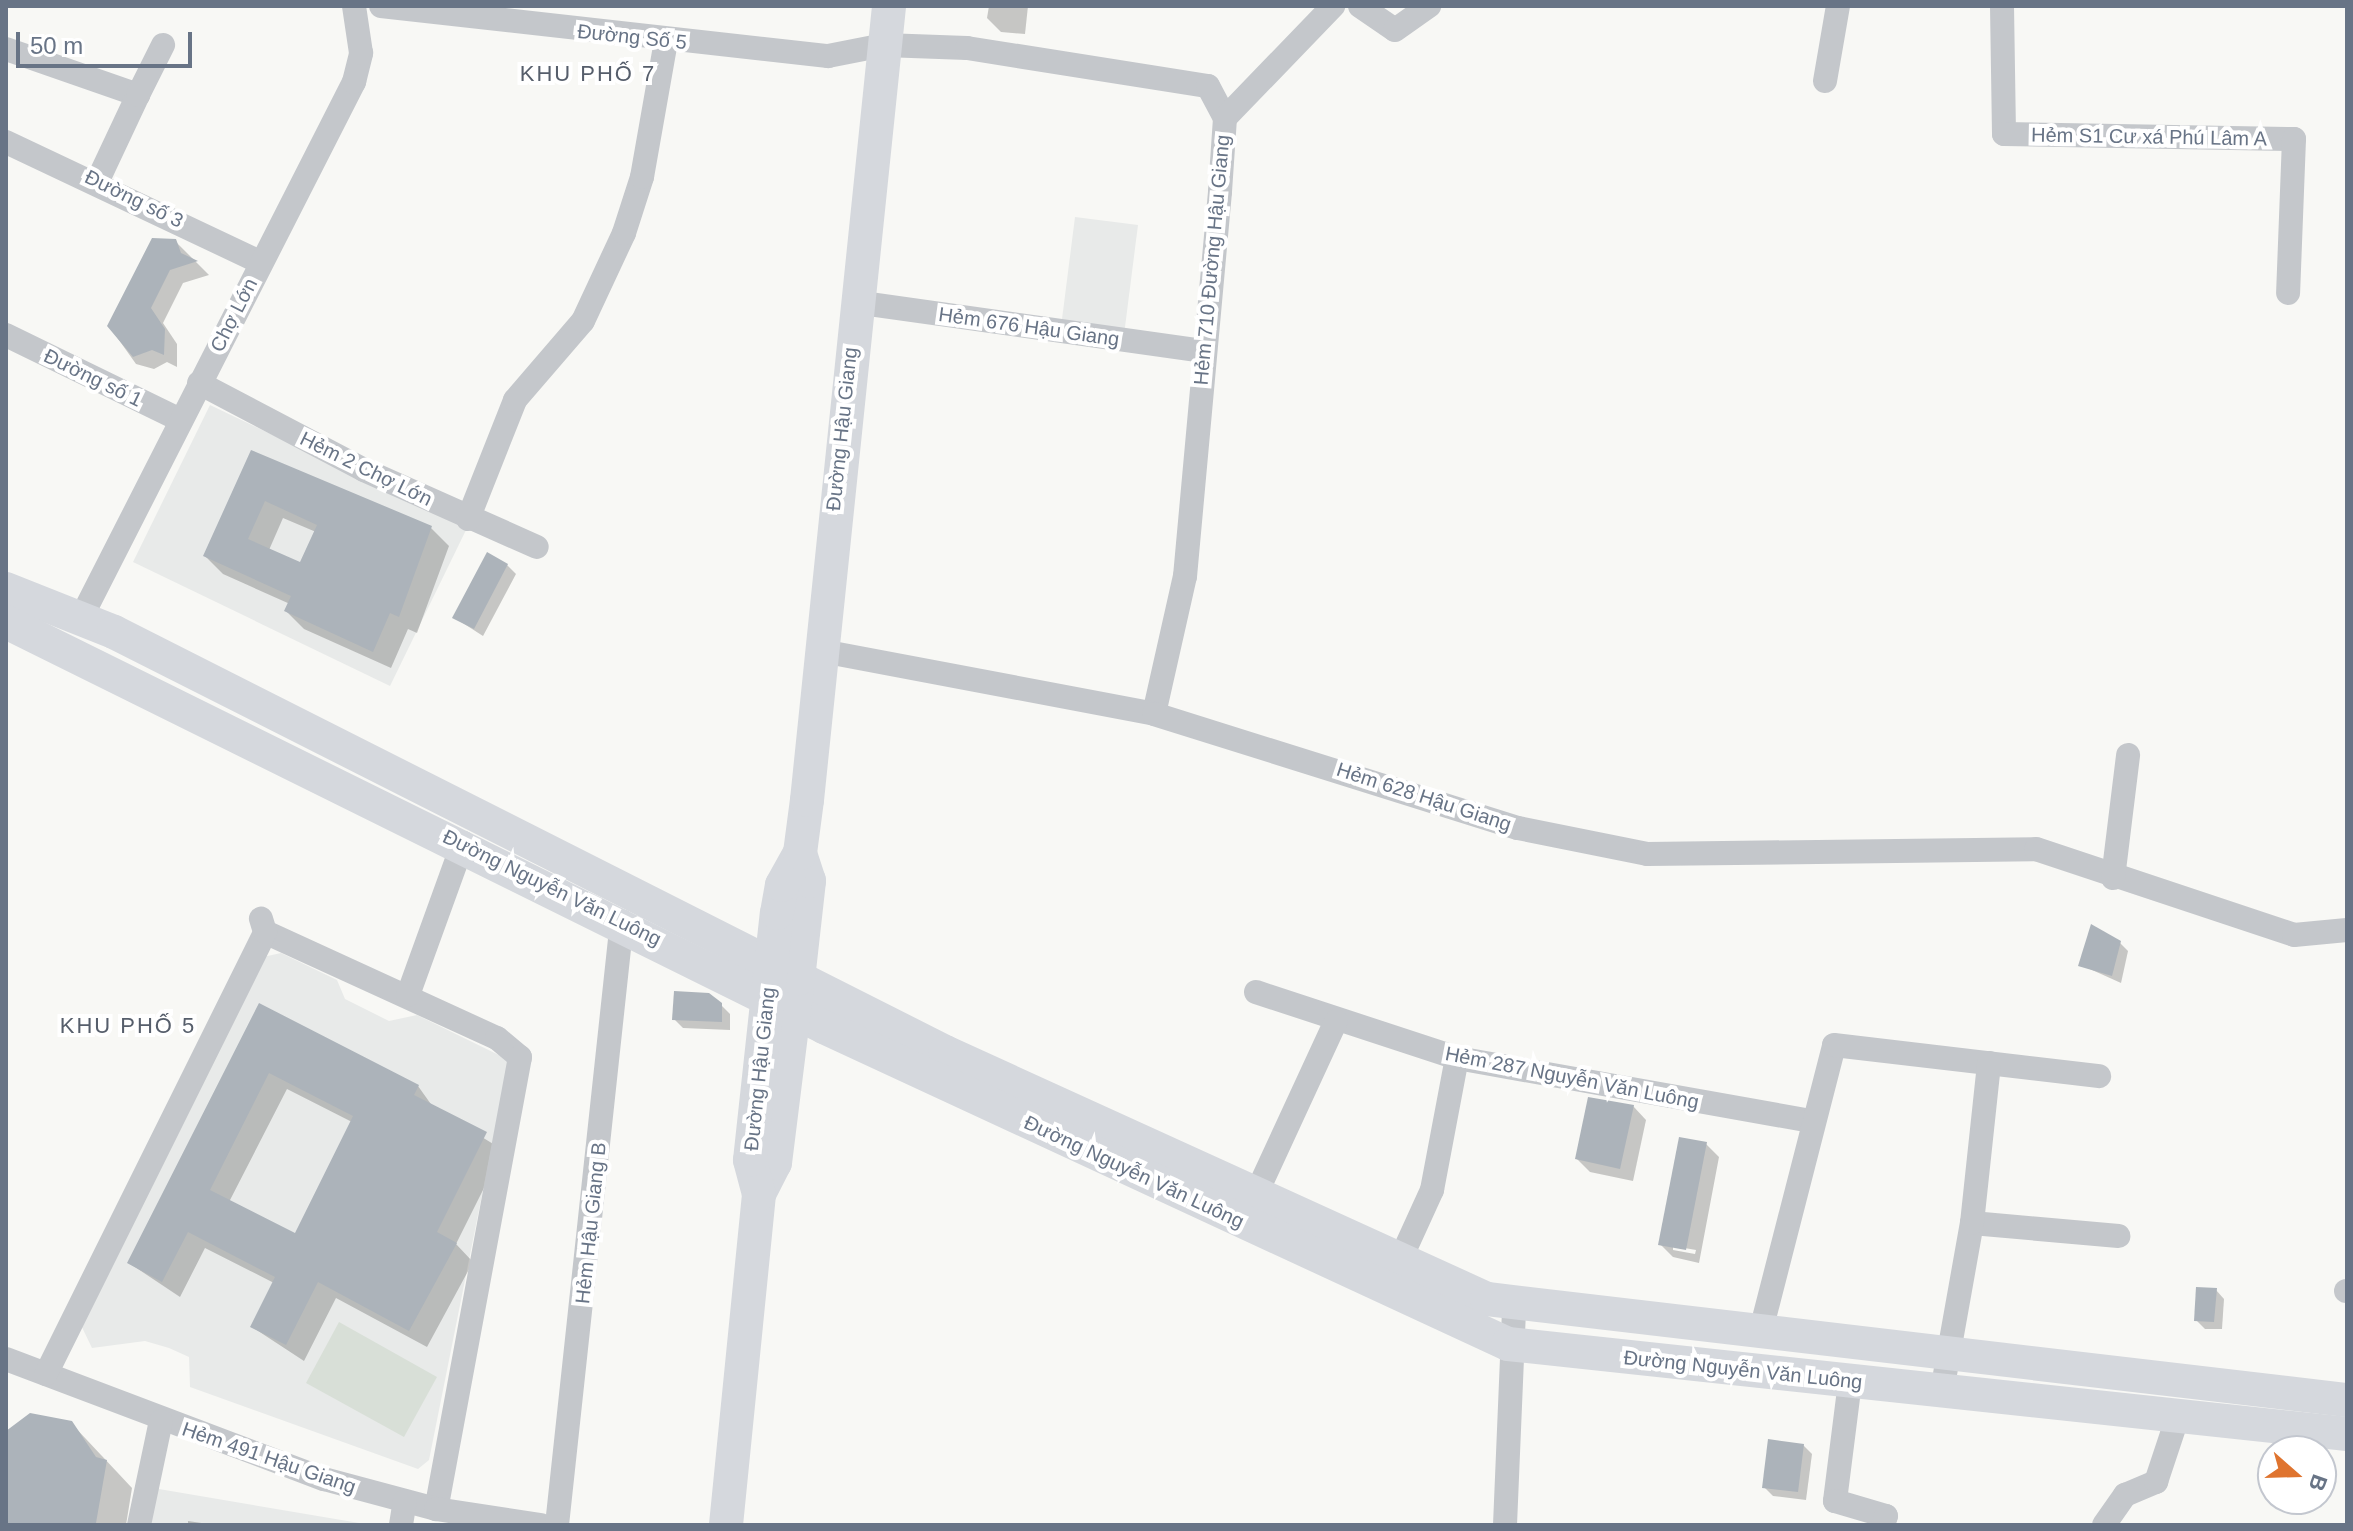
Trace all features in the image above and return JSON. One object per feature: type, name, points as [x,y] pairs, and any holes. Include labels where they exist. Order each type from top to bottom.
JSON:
[{"type":"main road","name":"Đường Hậu Giang","points":[[726,1525],[759,1194],[750,1160],[783,989],[809,881],[800,853],[855,302],[889,6]]},
{"type":"main road","name":"Đường Nguyễn Văn Luông","points":[[6,589],[81,618],[627,885],[783,989],[1508,1344],[2347,1434]]},
{"type":"main road","name":"Đường Nguyễn Văn Luông","points":[[11,632],[463,843],[622,921],[1257,1192],[1514,1306],[2347,1400]]},
{"type":"street","name":"Chợ Lớn","points":[[81,618],[359,67],[354,6]]},
{"type":"street","name":"Đường Số 5","points":[[381,6],[508,15],[666,41],[828,56],[884,45]]},
{"type":"street","points":[[1225,118],[1333,6]]},
{"type":"street","points":[[1360,6],[1395,30],[1414,23],[1429,6]]},
{"type":"street","points":[[1825,81],[1838,6]]},
{"type":"street","name":"Hẻm S1 Cư xá Phú Lâm A","points":[[2002,6],[2004,134],[2294,139],[2288,293]]},
{"type":"street","points":[[468,519],[515,400],[583,321],[624,233],[642,177],[666,41]]},
{"type":"street","points":[[98,180],[163,45]]},
{"type":"street","name":"Hẻm 710 Đường Hậu Giang","points":[[884,45],[967,48],[1196,80],[1217,95],[1225,118],[1185,576],[1154,714]]},
{"type":"street","points":[[6,49],[138,95]]},
{"type":"street","name":"Đường số 3","points":[[6,142],[98,180],[260,262]]},
{"type":"street","name":"Hẻm 676 Hậu Giang","points":[[855,302],[1203,351]]},
{"type":"street","name":"Đường số 1","points":[[6,335],[180,420]]},
{"type":"street","name":"Hẻm 2 Chợ Lớn","points":[[199,383],[468,519],[537,547]]},
{"type":"street","name":"Hẻm 628 Hậu Giang","points":[[822,651],[1154,714],[1518,828],[1647,854],[2036,849],[2113,878]]},
{"type":"street","points":[[2128,755],[2113,878],[2294,935],[2347,930]]},
{"type":"street","points":[[408,995],[463,843]]},
{"type":"street","name":"Hẻm Hậu Giang B","points":[[557,1525],[622,921]]},
{"type":"street","points":[[46,1374],[263,926],[497,1038],[520,1057],[436,1509]]},
{"type":"street","name":"Hẻm 287 Nguyễn Văn Luông","points":[[1256,992],[1336,1021],[1457,1058],[1812,1121]]},
{"type":"street","points":[[1257,1192],[1336,1021]]},
{"type":"street","points":[[1760,1334],[1812,1121],[1834,1045],[2099,1076]]},
{"type":"street","points":[[1401,1258],[1432,1190],[1457,1058]]},
{"type":"street","points":[[1942,1391],[1972,1223],[1989,1063]]},
{"type":"street","points":[[1972,1223],[2118,1236]]},
{"type":"street","points":[[1505,1525],[1508,1344],[1514,1306]]},
{"type":"street","name":"Hẻm 491 Hậu Giang","points":[[6,1359],[403,1513],[436,1509],[541,1525]]},
{"type":"street","points":[[1850,1382],[1835,1501],[1886,1516],[1883,1525]]},
{"type":"street","points":[[2104,1525],[2125,1495],[2156,1482],[2178,1416]]},
{"type":"street","points":[[139,1525],[161,1421]]},
{"type":"shaded area","points":[[1075,217],[1138,225],[1124,335],[1061,327]]},
{"type":"shaded area","points":[[210,405],[467,528],[390,686],[133,562]]},
{"type":"shaded area","points":[[281,953],[337,980],[345,999],[389,1021],[417,1015],[509,1060],[429,1460],[418,1469],[190,1387],[189,1357],[169,1348],[145,1341],[92,1348],[78,1319],[263,957]]},
{"type":"shaded area","points":[[339,1322],[437,1377],[404,1437],[306,1383]]},
{"type":"shaded area","points":[[153,1488],[371,1525],[147,1525]]},
{"type":"building","points":[[152,238],[176,239],[181,253],[198,261],[170,270],[151,308],[165,329],[164,355],[152,350],[133,357],[107,326]]},
{"type":"building","points":[[251,450],[432,526],[399,617],[390,613],[373,652],[284,611],[291,596],[203,556]],"holes":[[[265,501],[317,525],[300,562],[248,539]]]},
{"type":"building","points":[[487,552],[508,564],[474,629],[452,618]]},
{"type":"building","points":[[2091,924],[2121,941],[2112,976],[2078,966]]},
{"type":"building","points":[[674,991],[709,993],[722,1003],[722,1022],[672,1020]]},
{"type":"building","points":[[259,1003],[419,1085],[414,1095],[487,1132],[437,1232],[457,1243],[409,1331],[318,1282],[286,1345],[250,1327],[275,1277],[188,1232],[162,1282],[127,1263]],"holes":[[[269,1073],[353,1116],[295,1233],[210,1190]]]},
{"type":"building","points":[[1588,1097],[1634,1105],[1620,1169],[1575,1159]]},
{"type":"building","points":[[1679,1137],[1707,1142],[1686,1250],[1658,1245]]},
{"type":"building","points":[[2196,1287],[2217,1288],[2214,1322],[2194,1321]]},
{"type":"building","points":[[30,1413],[72,1421],[96,1457],[107,1460],[96,1523],[6,1525],[6,1431]]},
{"type":"building","points":[[1768,1439],[1804,1444],[1798,1492],[1762,1488]]},
{"type":"district","name":"KHU PHỐ 7","points":[[588,74]]},
{"type":"district","name":"KHU PHỐ 5","points":[[128,1026]]}]
